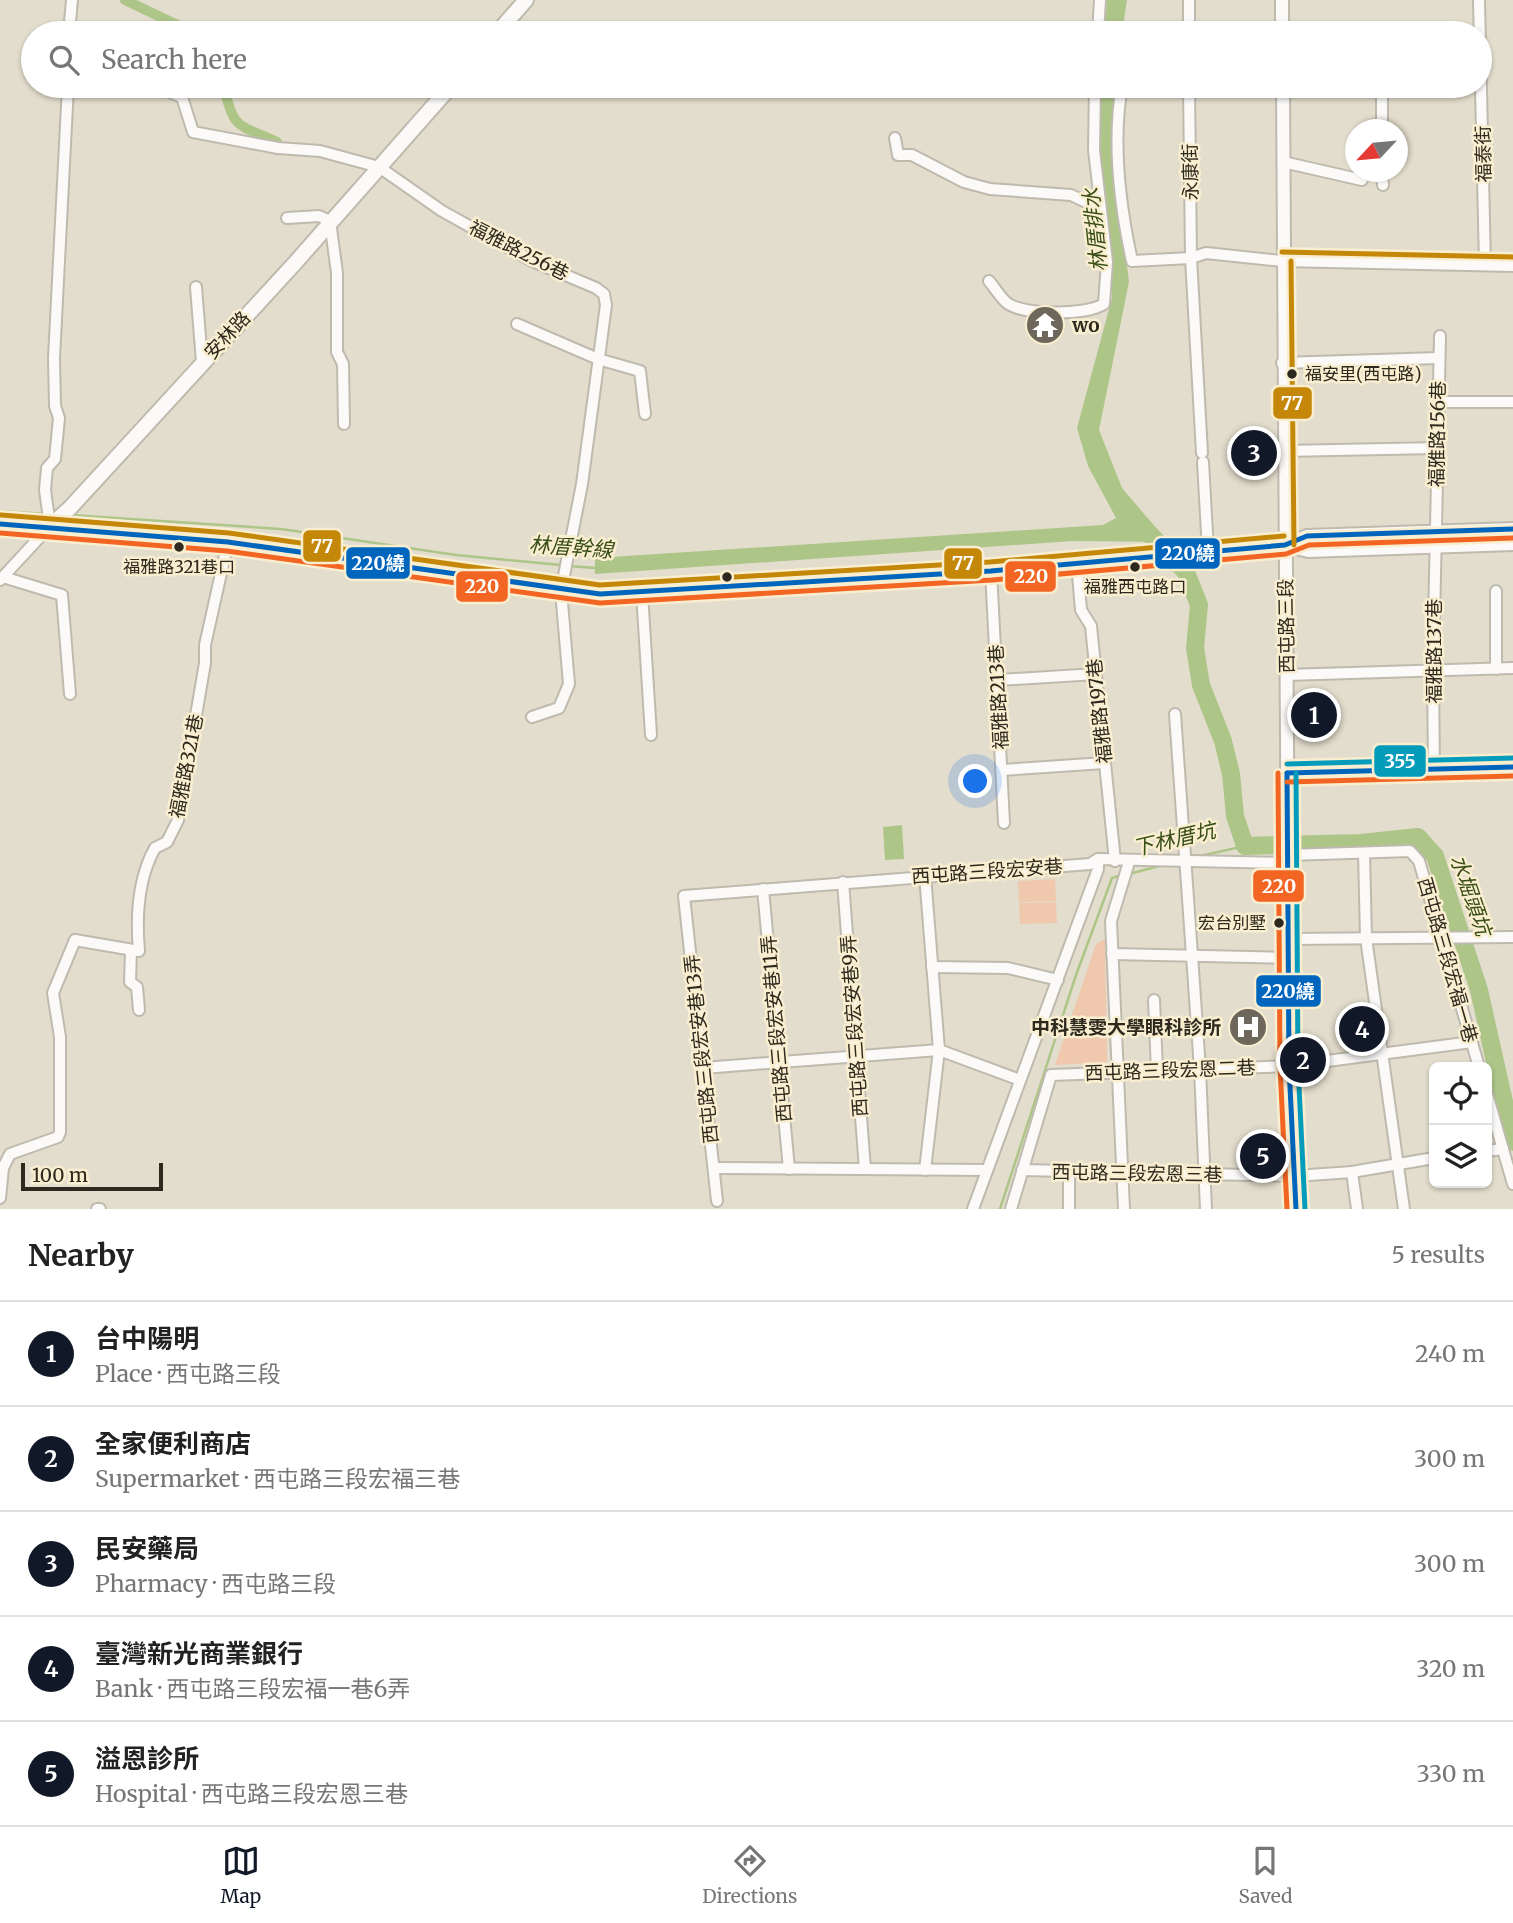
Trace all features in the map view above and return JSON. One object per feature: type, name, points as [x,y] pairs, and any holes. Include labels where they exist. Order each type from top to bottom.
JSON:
[{"type":"main road","points":[[508,21],[526,0]]},
{"type":"main road","name":"安林路","points":[[51,518],[69,509],[440,98]]},
{"type":"main road","points":[[0,524],[51,518]]},
{"type":"street","points":[[70,21],[72,0]]},
{"type":"street","points":[[1099,21],[1100,0]]},
{"type":"street","points":[[1189,0],[1189,21]]},
{"type":"street","points":[[1282,0],[1282,21]]},
{"type":"street","name":"福泰街","points":[[1479,0],[1480,21]]},
{"type":"street","points":[[67,98],[54,358],[55,407],[59,418],[55,459],[47,468],[45,490],[51,518],[561,591],[642,593],[991,571],[1285,545],[1307,536],[1513,529]]},
{"type":"street","name":"福雅路256巷","points":[[182,98],[193,132],[242,139],[278,148],[320,151],[379,167],[442,211],[532,261],[596,288],[604,294],[606,304],[582,484],[561,591],[568,692],[559,708],[532,717]]},
{"type":"street","points":[[1043,315],[1096,316],[1100,314],[1104,304],[1107,262],[1093,137],[1095,98]]},
{"type":"street","points":[[1122,98],[1120,160],[1132,261],[1191,258],[1206,253],[1282,261],[1513,266]]},
{"type":"street","name":"永康街","points":[[1189,98],[1191,258],[1208,551]]},
{"type":"street","name":"西屯路三段","points":[[1283,98],[1282,363],[1289,851],[1289,1066],[1296,1209]]},
{"type":"street","points":[[1382,98],[1382,119]]},
{"type":"street","name":"福泰街","points":[[1481,98],[1485,265]]},
{"type":"street","points":[[895,138],[898,155],[912,155],[964,182],[990,189],[1071,195],[1101,209]]},
{"type":"street","points":[[1283,162],[1345,176]]},
{"type":"street","points":[[287,218],[319,216],[330,221],[337,273],[337,352],[343,364],[344,424]]},
{"type":"street","points":[[989,281],[1006,302],[1025,310],[1076,312],[1104,304]]},
{"type":"street","points":[[196,287],[202,362]]},
{"type":"street","points":[[517,324],[598,359],[640,371],[645,414]]},
{"type":"street","name":"福雅路156巷","points":[[1435,533],[1440,336]]},
{"type":"street","points":[[1282,363],[1439,358]]},
{"type":"street","points":[[1438,402],[1513,401]]},
{"type":"street","points":[[1283,451],[1437,448]]},
{"type":"street","name":"安林路","points":[[2,578],[51,518]]},
{"type":"street","name":"福雅路137巷","points":[[1434,770],[1435,533]]},
{"type":"street","name":"福雅路321巷","points":[[131,950],[139,951],[140,896],[147,864],[155,848],[167,842],[178,820],[205,663],[205,645],[222,580],[228,542]]},
{"type":"street","points":[[1285,545],[1308,551],[1513,544]]},
{"type":"street","name":"福雅路197巷","points":[[1077,563],[1081,610],[1091,626],[1115,861]]},
{"type":"street","name":"福雅路213巷","points":[[991,571],[1004,823]]},
{"type":"street","points":[[2,578],[62,595],[70,694]]},
{"type":"street","points":[[1496,591],[1496,669]]},
{"type":"street","points":[[642,593],[651,735]]},
{"type":"street","points":[[1286,675],[1513,668]]},
{"type":"street","points":[[998,680],[1096,674]]},
{"type":"street","points":[[1175,714],[1193,956],[1206,1209]]},
{"type":"street","points":[[1002,770],[1104,763]]},
{"type":"street","points":[[1287,773],[1513,767]]},
{"type":"street","name":"西屯路三段宏安巷","points":[[684,896],[1090,864],[1098,859],[1129,862],[1186,860],[1289,851]]},
{"type":"street","name":"西屯路三段宏福一巷","points":[[1289,851],[1410,851],[1419,861],[1478,1062]]},
{"type":"street","points":[[1364,853],[1366,938],[1385,1054],[1404,1209]]},
{"type":"street","points":[[973,1209],[1098,869],[1098,859]]},
{"type":"street","points":[[1124,1209],[1111,921],[1129,862]]},
{"type":"street","points":[[925,875],[939,1050],[925,1170]]},
{"type":"street","name":"西屯路三段宏安巷9弄","points":[[843,882],[865,1169]]},
{"type":"street","name":"西屯路三段宏安巷11弄","points":[[762,889],[789,1169]]},
{"type":"street","name":"西屯路三段宏安巷13弄","points":[[684,896],[717,1201]]},
{"type":"street","points":[[1289,939],[1513,937]]},
{"type":"street","points":[[0,1198],[3,1168],[10,1154],[58,1137],[60,1132],[60,1037],[53,993],[75,940],[131,950],[131,982],[137,987],[139,1010]]},
{"type":"street","points":[[1112,954],[1289,958]]},
{"type":"street","points":[[932,967],[1008,968],[1058,980]]},
{"type":"street","points":[[1154,1000],[1157,1071]]},
{"type":"street","name":"西屯路三段宏恩二巷","points":[[1022,1170],[1051,1075],[1289,1066],[1472,1042]]},
{"type":"street","points":[[703,1068],[939,1050],[1020,1080]]},
{"type":"street","points":[[1492,1111],[1513,1184]]},
{"type":"street","points":[[1492,1150],[1503,1149]]},
{"type":"street","name":"西屯路三段宏恩三巷","points":[[1022,1170],[1295,1176],[1352,1172],[1429,1159]]},
{"type":"street","points":[[714,1168],[987,1171]]},
{"type":"street","points":[[1011,1209],[1022,1170]]},
{"type":"street","points":[[1069,1172],[1069,1209]]},
{"type":"street","points":[[1352,1172],[1357,1209]]},
{"type":"shaded area","points":[[1107,0],[1127,0],[1124,21],[1106,21]]},
{"type":"shaded area","points":[[1100,98],[1116,98],[1115,167],[1129,282],[1099,430],[1122,488],[1168,542],[1073,541],[595,574],[595,558],[1103,525],[1116,518],[1088,466],[1077,428],[1112,298],[1097,142]]},
{"type":"shaded area","points":[[902,825],[904,859],[885,860],[883,827]]},
{"type":"shaded area","points":[[1055,879],[1056,901],[1019,902],[1018,881]]},
{"type":"shaded area","points":[[1056,902],[1057,923],[1020,924],[1019,903]]},
{"type":"shaded area","points":[[1105,939],[1107,1062],[1055,1065],[1096,944]]},
{"type":"waterway","points":[[125,0],[169,21]]},
{"type":"waterway","points":[[227,98],[239,124],[277,142]]},
{"type":"waterway","name":"林厝幹線","points":[[0,511],[46,514]]},
{"type":"waterway","name":"林厝幹線","points":[[70,515],[281,529],[456,555],[561,565]]},
{"type":"waterway","name":"水堀頭坑","points":[[1140,524],[1186,572],[1199,605],[1195,648],[1201,685],[1223,741],[1231,774],[1235,816],[1245,846],[1361,843],[1418,837],[1435,856],[1479,990],[1513,1142]]},
{"type":"waterway","name":"林厝幹線","points":[[568,566],[596,568]]},
{"type":"waterway","name":"下林厝坑","points":[[1200,856],[1245,846]]},
{"type":"waterway","name":"下林厝坑","points":[[1129,874],[1163,865]]},
{"type":"waterway","name":"下林厝坑","points":[[1000,1209],[1076,975],[1112,878],[1122,875]]},
{"type":"transit line","name":"77","points":[[1282,252],[1513,257]]},
{"type":"transit line","name":"77","points":[[1291,261],[1294,545]]},
{"type":"transit line","name":"77","points":[[1,515],[229,533],[600,585],[990,562],[1284,536]]},
{"type":"transit line","name":"220繞","points":[[0,524],[228,542],[600,594],[991,571],[1285,545],[1307,536],[1513,529]]},
{"type":"transit line","name":"220","points":[[0,533],[227,551],[600,603],[992,580],[1286,554],[1309,545],[1513,538]]},
{"type":"transit line","name":"355","points":[[1287,764],[1513,758]]},
{"type":"transit line","name":"220繞","points":[[1287,773],[1513,767]]},
{"type":"transit line","name":"220","points":[[1278,773],[1280,1066],[1287,1209]]},
{"type":"transit line","name":"220繞","points":[[1287,773],[1289,1066],[1296,1209]]},
{"type":"transit line","name":"355","points":[[1296,773],[1298,1066],[1305,1209]]},
{"type":"transit line","name":"220","points":[[1287,782],[1513,776]]},
{"type":"place","name":"wo","points":[[1045,325]]},
{"type":"place","name":"福安里(西屯路)","points":[[1292,374]]},
{"type":"place","name":"民安藥局","points":[[1254,453]]},
{"type":"place","name":"福雅路321巷口","points":[[179,547]]},
{"type":"place","name":"福雅西屯路口","points":[[1135,567]]},
{"type":"place","name":"台中陽明","points":[[1314,715]]},
{"type":"place","name":"宏台別墅","points":[[1279,923]]},
{"type":"place","name":"中科慧雯大學眼科診所","points":[[1248,1027]]},
{"type":"place","name":"臺灣新光商業銀行","points":[[1362,1029]]},
{"type":"place","name":"全家便利商店","points":[[1303,1060]]},
{"type":"place","name":"溢恩診所","points":[[1263,1156]]},
{"type":"water label","name":"林厝排水","points":[[1095,230]]}]
